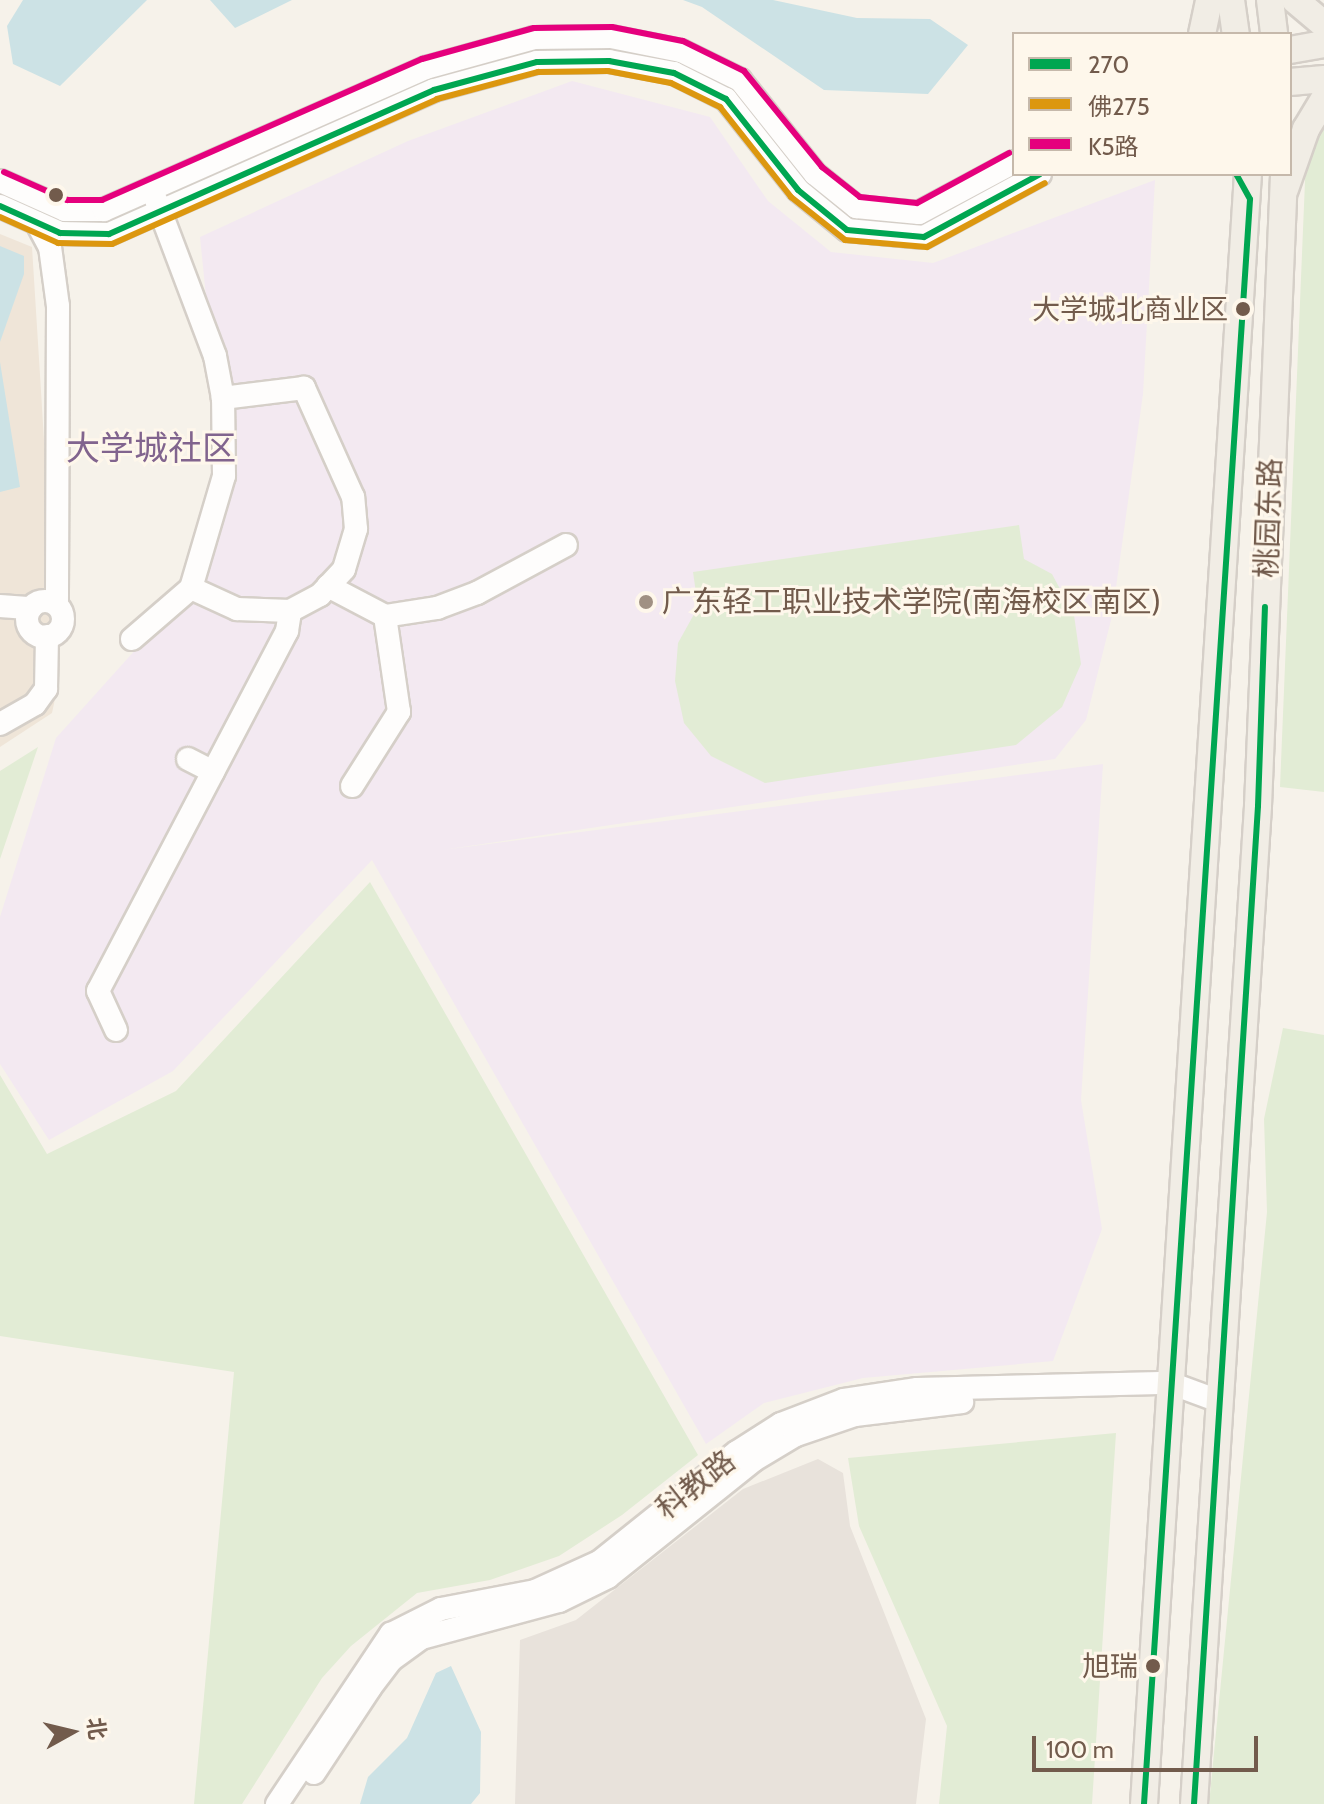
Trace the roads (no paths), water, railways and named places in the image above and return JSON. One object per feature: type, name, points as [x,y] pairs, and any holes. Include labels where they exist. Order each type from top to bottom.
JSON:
[{"type":"main road","points":[[1202,32],[1209,0]]},
{"type":"main road","points":[[1231,0],[1236,32]]},
{"type":"main road","points":[[1270,0],[1274,32]]},
{"type":"main road","points":[[1295,0],[1324,24]]},
{"type":"main road","points":[[1292,50],[1324,44]]},
{"type":"main road","points":[[1292,82],[1324,79]]},
{"type":"main road","name":"桃园东路","points":[[1292,164],[1306,129],[1324,99]]},
{"type":"main road","name":"桃园东路","points":[[1194,1804],[1258,806],[1285,182]]},
{"type":"main road","name":"桃园东路","points":[[1144,1804],[1249,186]]},
{"type":"street","points":[[0,181],[65,210],[104,210],[426,68],[534,38],[611,37],[681,51],[740,80],[815,174],[856,207],[919,213],[1012,163]]},
{"type":"street","points":[[0,206],[60,233],[109,234],[434,90],[537,62],[609,61],[661,71],[726,99],[798,190],[847,230],[924,237],[1036,176]]},
{"type":"street","points":[[132,639],[191,588],[224,476],[223,398],[215,356],[153,191]]},
{"type":"street","points":[[37,223],[50,247],[58,306],[57,605],[61,627],[47,636]]},
{"type":"street","points":[[191,588],[237,609],[290,611],[328,586],[344,569],[356,529],[353,497],[313,400],[304,388],[223,398]]},
{"type":"street","points":[[328,586],[385,616],[437,608],[477,593],[566,545]]},
{"type":"street","points":[[0,606],[31,608],[40,601],[57,605]]},
{"type":"street","points":[[31,608],[32,630],[47,636]]},
{"type":"street","points":[[116,1030],[98,991],[287,631],[290,611]]},
{"type":"street","points":[[352,786],[399,712],[385,616]]},
{"type":"street","points":[[0,724],[35,704],[46,689],[47,636]]},
{"type":"street","points":[[188,759],[213,772]]},
{"type":"street","name":"科教路","points":[[277,1804],[391,1634],[441,1609],[535,1591],[599,1562],[737,1452],[781,1424],[844,1400],[917,1389],[1170,1389],[1219,1401]]},
{"type":"street","name":"科教路","points":[[293,1804],[391,1660],[421,1638],[559,1601],[608,1577],[754,1460],[796,1435],[855,1415],[920,1404],[1170,1389]]},
{"type":"place","name":"大学城北商业区","points":[[1243,309]]},
{"type":"place","name":"广东轻工职业技术学院(南海校区南区)","points":[[646,602]]},
{"type":"place","name":"旭瑞","points":[[1153,1666]]},
{"type":"district","name":"大学城社区","points":[[151,449]]}]
